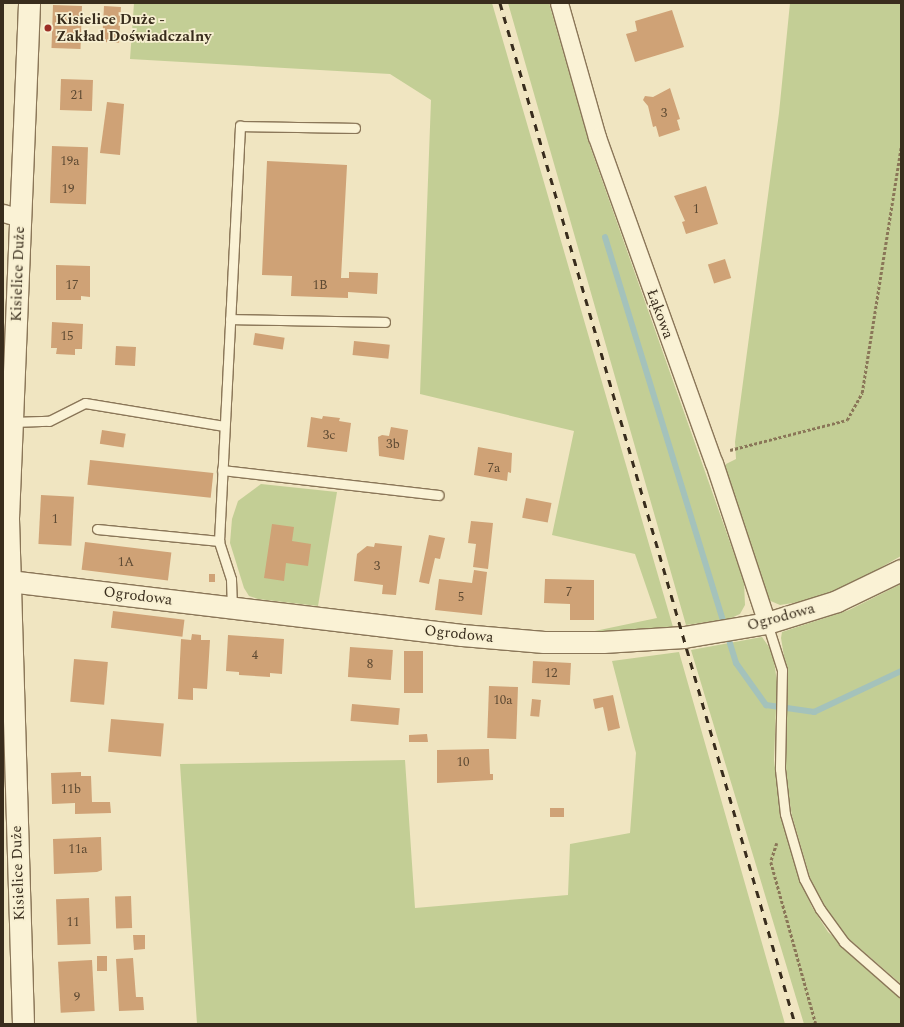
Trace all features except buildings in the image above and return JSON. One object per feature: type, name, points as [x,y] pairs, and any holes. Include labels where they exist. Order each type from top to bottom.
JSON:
[{"type":"street","name":"Kisielice Duże","points":[[23,1024],[9,803],[9,580],[6,518],[12,422],[12,215],[29,3]]},
{"type":"street","name":"Łąkowa","points":[[559,3],[597,137],[710,455],[767,623]]},
{"type":"street","name":"Ogrodowa","points":[[9,580],[462,636],[544,642],[671,639],[767,623],[837,601],[901,570]]},
{"type":"lane","points":[[232,608],[231,579],[219,541],[240,126],[355,128]]},
{"type":"lane","points":[[230,319],[385,322]]},
{"type":"lane","points":[[12,422],[49,422],[85,403],[224,426]]},
{"type":"lane","points":[[222,470],[439,495]]},
{"type":"lane","points":[[97,529],[219,541]]},
{"type":"lane","points":[[767,623],[782,670],[780,769],[786,814],[804,879],[820,909],[844,942],[901,992]]},
{"type":"path","points":[[710,455],[847,420],[862,392],[901,146]]},
{"type":"path","points":[[786,814],[772,862],[816,1024]]},
{"type":"green space","points":[[134,3],[492,3],[673,627],[590,632],[657,618],[635,554],[552,535],[574,431],[420,394],[431,100],[390,74],[130,59]]},
{"type":"green space","points":[[508,3],[549,3],[590,146],[744,582],[745,605],[740,614],[729,619],[686,625]]},
{"type":"green space","points":[[790,3],[901,3],[901,556],[843,589],[806,601],[780,605],[766,599],[723,470],[726,464],[736,459],[735,442],[779,113]]},
{"type":"green space","points":[[261,484],[337,492],[318,606],[258,599],[249,596],[244,588],[230,543],[232,519],[238,501]]},
{"type":"green space","points":[[901,584],[901,984],[841,932],[821,903],[810,878],[792,816],[787,786],[785,748],[788,681],[781,638],[782,632],[849,610]]},
{"type":"green space","points":[[762,637],[769,647],[774,661],[777,682],[774,760],[780,806],[796,870],[812,907],[828,932],[901,998],[901,1024],[804,1024],[691,650]]},
{"type":"green space","points":[[679,652],[785,1024],[197,1024],[180,764],[405,760],[415,908],[568,895],[570,844],[630,833],[636,753],[612,661]]},
{"type":"waterway","points":[[605,237],[736,663],[766,705],[814,712],[901,671]]},
{"type":"railway","points":[[500,3],[795,1024]]},
{"type":"place","name":"Kisielice Duże - Zakład Doświadczalny","points":[[48,28]]}]
